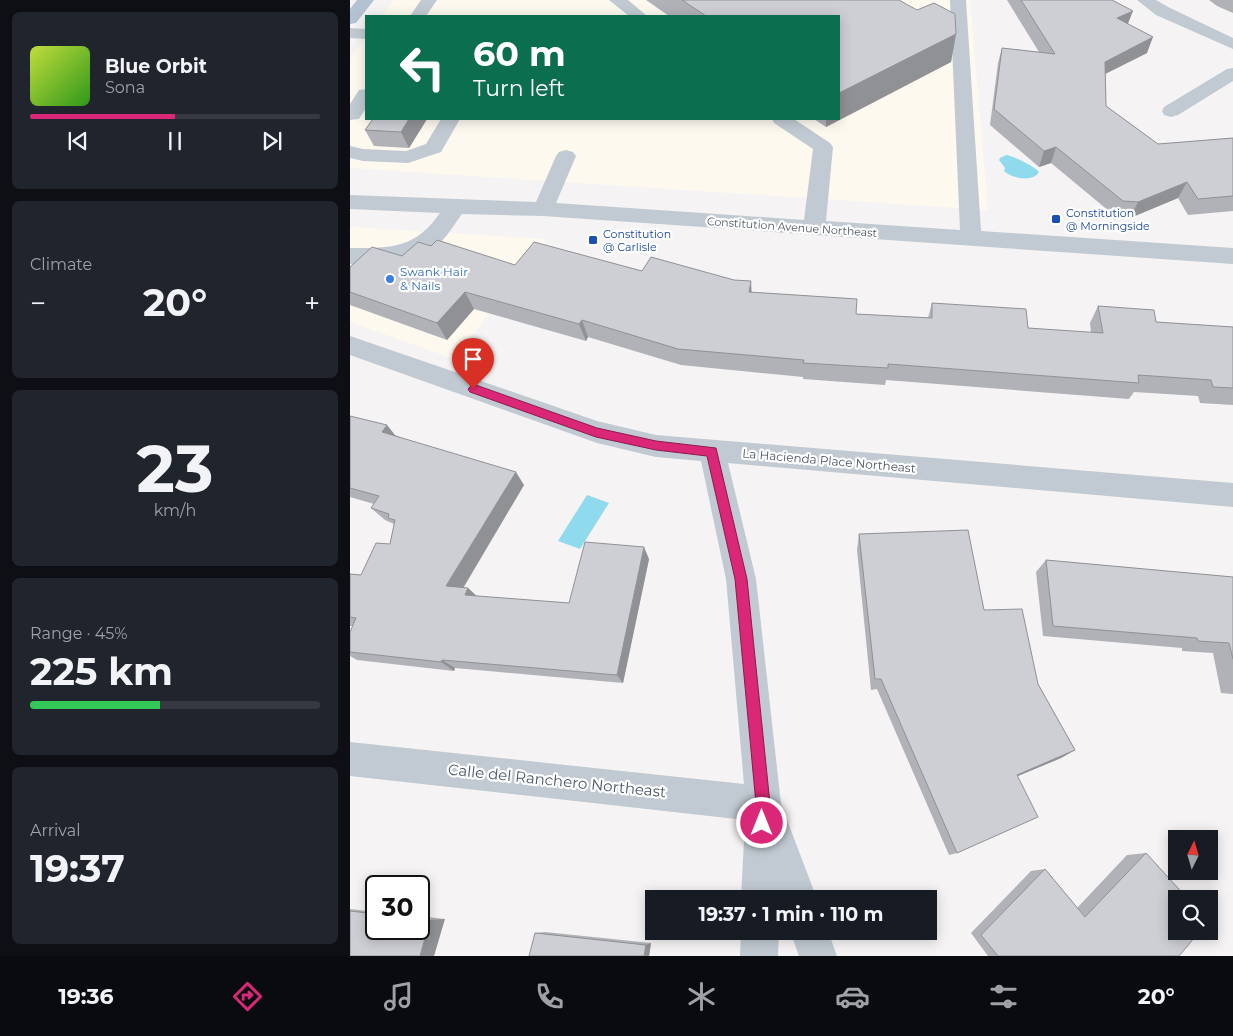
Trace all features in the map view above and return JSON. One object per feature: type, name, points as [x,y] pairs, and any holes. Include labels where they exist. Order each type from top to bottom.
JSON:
[{"type":"main road","points":[[350,19],[366,0]]},
{"type":"street","points":[[617,0],[638,15]]},
{"type":"street","points":[[958,0],[971,239]]},
{"type":"street","points":[[1145,0],[1162,11],[1233,44]]},
{"type":"street","points":[[350,33],[365,34]]},
{"type":"street","points":[[1171,111],[1233,73]]},
{"type":"street","points":[[352,115],[365,96]]},
{"type":"street","points":[[350,152],[363,155],[408,157],[434,148],[449,120]]},
{"type":"street","points":[[783,120],[823,146],[814,228]]},
{"type":"street","points":[[543,209],[566,156]]},
{"type":"street","points":[[945,178],[969,185]]},
{"type":"street","name":"Constitution Avenue Northeast","points":[[350,202],[543,209],[1233,256]]},
{"type":"street","points":[[350,256],[386,256],[421,246],[433,237],[456,207]]},
{"type":"street","name":"La Hacienda Place Northeast","points":[[350,345],[596,432],[656,446],[1233,494]]},
{"type":"street","points":[[712,452],[741,579],[763,804],[760,890]]},
{"type":"street","name":"Calle del Ranchero Northeast","points":[[350,759],[763,804]]},
{"type":"street","points":[[763,804],[795,890]]},
{"type":"street","points":[[759,956],[760,940]]},
{"type":"street","points":[[813,940],[818,956]]},
{"type":"shaded area","points":[[394,0],[970,0],[988,210],[350,168],[350,58],[365,38],[365,120],[840,120],[840,15],[382,15]]},
{"type":"shaded area","points":[[350,227],[547,239],[454,359],[350,322]]},
{"type":"water","points":[[1006,155],[1033,167],[1039,172],[1027,178],[1007,174],[999,160]]},
{"type":"water","points":[[587,495],[609,503],[580,549],[558,541]]},
{"type":"building","points":[[682,0],[899,0],[917,10],[934,3],[955,14],[956,34],[840,92],[840,15],[704,15]]},
{"type":"building","points":[[1021,0],[1112,0],[1133,11],[1117,18],[1153,37],[1105,62],[1106,106],[1158,144],[1233,138],[1233,196],[1198,199],[1187,182],[1138,202],[1123,201],[1056,147],[1044,151],[994,109],[1002,48],[1055,54]]},
{"type":"building","points":[[372,120],[408,120],[401,132],[365,130]]},
{"type":"building","points":[[437,240],[515,265],[534,242],[642,271],[651,257],[734,280],[751,281],[749,292],[857,299],[856,314],[932,318],[932,303],[1026,309],[1028,328],[1103,333],[1098,306],[1154,310],[1156,322],[1233,327],[1233,388],[1213,387],[1211,380],[1138,375],[1139,383],[888,364],[888,368],[803,363],[804,360],[678,349],[582,320],[579,324],[465,292],[437,323],[350,292],[350,267],[372,247],[402,256],[418,242],[431,246]]},
{"type":"building","points":[[350,416],[387,425],[382,432],[516,472],[446,586],[468,588],[465,595],[569,603],[585,542],[644,547],[617,675],[442,660],[441,662],[350,652],[350,632],[356,618],[350,617],[350,574],[361,575],[376,543],[390,544],[395,520],[388,518],[389,514],[371,508],[379,496],[350,488]]},
{"type":"building","points":[[968,530],[984,610],[1022,609],[1038,684],[1075,750],[1017,775],[1038,817],[957,853],[881,679],[875,679],[859,534]]},
{"type":"building","points":[[1046,560],[1233,577],[1233,659],[1229,643],[1198,641],[1197,638],[1053,626]]},
{"type":"building","points":[[1146,853],[1168,877],[1168,880],[1171,880],[1180,890],[1168,890],[1168,940],[1192,940],[1179,956],[998,956],[981,935],[1045,869],[1085,917]]},
{"type":"building","points":[[350,911],[365,913],[365,940],[424,940],[420,956],[350,956]]},
{"type":"building","points":[[535,933],[646,945],[644,956],[529,956]]},
{"type":"place","name":"Constitution @ Morningside","points":[[1056,219]]},
{"type":"place","name":"Constitution @ Carlisle","points":[[593,240]]},
{"type":"place","name":"Swank Hair & Nails","points":[[390,279]]},
{"type":"route","points":[[473,389],[596,432],[656,446],[712,452],[741,579],[763,804],[762,823]]}]
